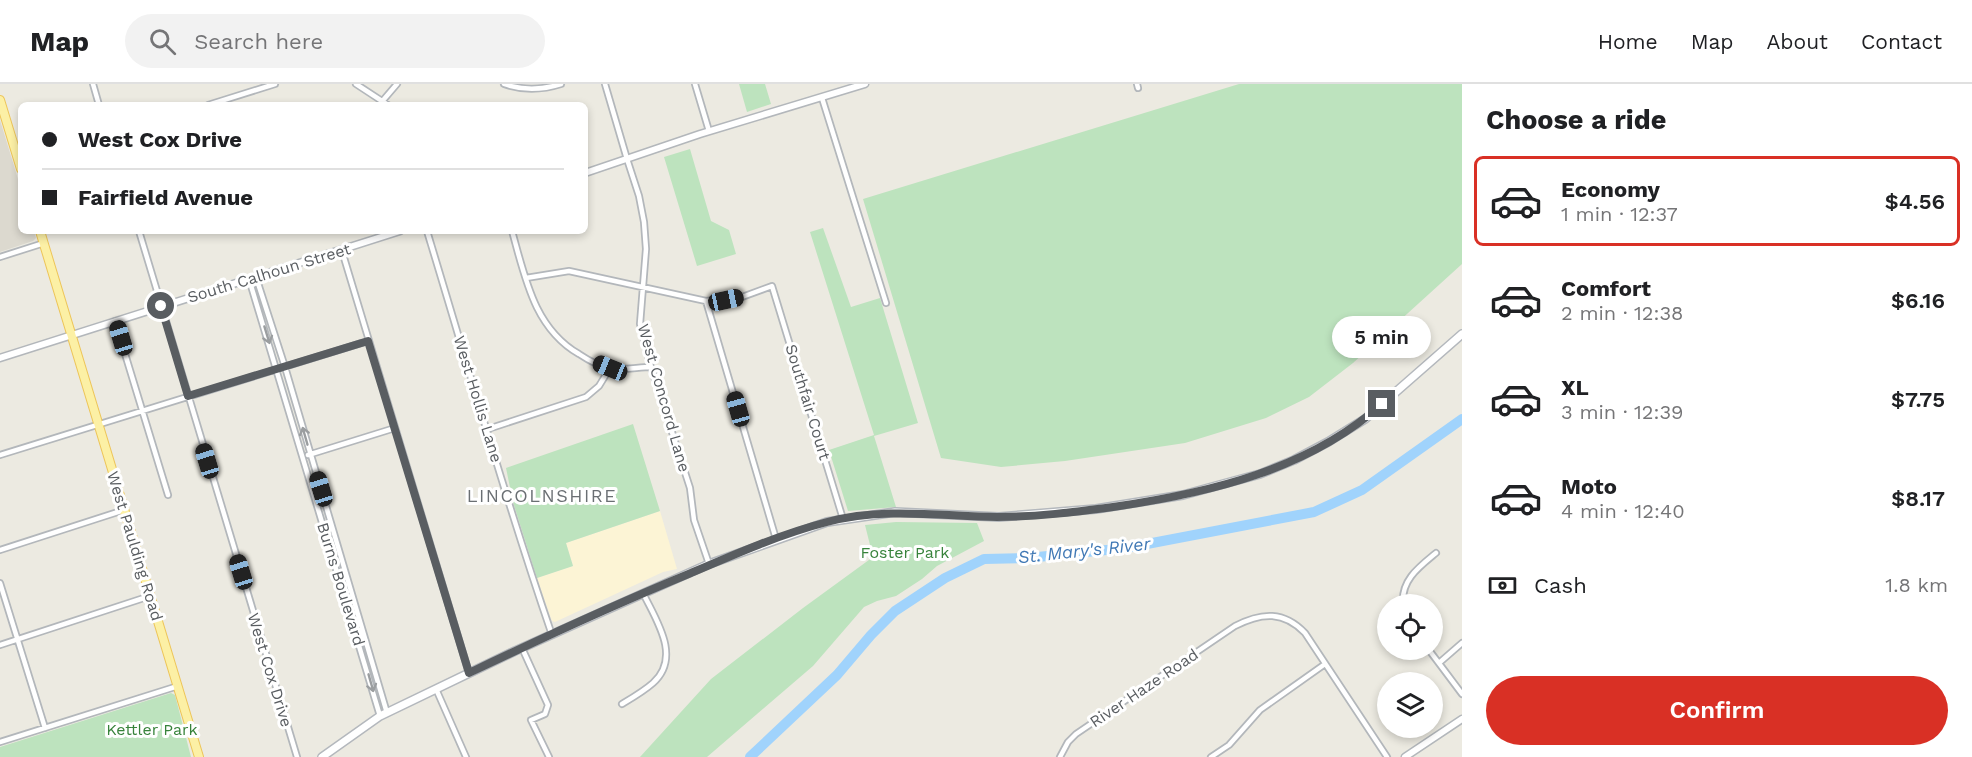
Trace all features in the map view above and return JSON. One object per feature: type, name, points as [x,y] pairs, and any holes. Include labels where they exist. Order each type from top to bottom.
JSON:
[{"type":"main road","points":[[0,100],[18,159]]},
{"type":"main road","name":"West Paulding Road","points":[[41,234],[199,757]]},
{"type":"main road","points":[[322,757],[384,715],[552,634],[709,564],[827,522],[895,512],[999,517],[1087,510],[1183,495],[1260,474],[1320,447],[1365,419],[1462,334]]},
{"type":"street","points":[[93,84],[98,102]]},
{"type":"street","points":[[218,102],[275,84]]},
{"type":"street","points":[[356,84],[379,102]]},
{"type":"street","points":[[381,102],[397,84]]},
{"type":"street","points":[[504,84],[527,89],[541,89],[561,84]]},
{"type":"street","name":"West Concord Lane","points":[[605,84],[639,196],[644,222],[646,249],[640,324],[651,367],[690,488],[694,520],[709,564]]},
{"type":"street","points":[[695,84],[710,131]]},
{"type":"street","points":[[588,172],[710,131],[865,84]]},
{"type":"street","points":[[822,98],[886,303]]},
{"type":"street","name":"West Cox Drive","points":[[140,234],[297,757]]},
{"type":"street","name":"South Calhoun Street","points":[[0,358],[391,234]]},
{"type":"street","name":"West Hollis Lane","points":[[428,234],[488,429],[516,530],[552,634]]},
{"type":"street","points":[[513,234],[537,310],[556,336],[570,349],[610,368],[651,367]]},
{"type":"street","points":[[0,257],[44,243]]},
{"type":"street","points":[[342,251],[469,673]]},
{"type":"street","points":[[526,278],[569,271],[706,301],[776,539]]},
{"type":"street","name":"Burns Boulevard","points":[[253,278],[285,367],[384,715]]},
{"type":"street","name":"Burns Boulevard","points":[[253,278],[303,457],[384,715]]},
{"type":"street","name":"Southfair Court","points":[[706,301],[742,297],[772,286],[843,519]]},
{"type":"street","points":[[115,321],[168,495]]},
{"type":"street","points":[[0,455],[368,341]]},
{"type":"street","points":[[488,429],[586,397],[599,386],[610,368]]},
{"type":"street","points":[[303,457],[395,428]]},
{"type":"street","points":[[0,550],[124,510]]},
{"type":"street","points":[[1404,594],[1404,587],[1410,577],[1436,553]]},
{"type":"street","points":[[0,583],[45,728]]},
{"type":"street","points":[[622,705],[653,683],[663,669],[666,660],[665,640],[643,593]]},
{"type":"street","points":[[0,645],[150,596]]},
{"type":"street","name":"River Haze Road","points":[[1060,757],[1068,742],[1076,734],[1235,626],[1254,618],[1271,616],[1284,617],[1295,623],[1305,633],[1387,757]]},
{"type":"street","points":[[1439,663],[1462,643]]},
{"type":"street","points":[[522,648],[548,705],[545,714],[531,720],[549,757]]},
{"type":"street","points":[[1437,660],[1462,694]]},
{"type":"street","points":[[1210,757],[1229,745],[1260,710],[1325,664]]},
{"type":"street","points":[[0,742],[178,686]]},
{"type":"street","points":[[436,688],[466,757]]},
{"type":"street","points":[[1405,757],[1462,719]]},
{"type":"shaded area","points":[[0,120],[18,179],[18,234],[35,234],[36,238],[0,252]]},
{"type":"shaded area","points":[[660,511],[677,569],[663,572],[555,622],[552,621],[537,578],[573,566],[566,543]]},
{"type":"green space","points":[[739,84],[765,84],[771,104],[747,112]]},
{"type":"green space","points":[[1239,84],[1462,84],[1462,264],[1353,363],[1309,397],[1266,418],[1185,443],[1065,461],[1001,467],[941,458],[863,199]]},
{"type":"green space","points":[[690,149],[711,221],[729,230],[736,254],[697,266],[664,157]]},
{"type":"green space","points":[[823,228],[851,307],[880,298],[918,423],[874,436],[896,507],[848,511],[829,450],[874,435],[810,232]]},
{"type":"green space","points":[[633,424],[660,511],[566,543],[573,566],[537,578],[513,502],[506,468]]},
{"type":"green space","name":"Foster Park","points":[[896,522],[977,523],[984,541],[937,566],[896,596],[864,607],[813,666],[707,757],[640,757],[711,679],[873,557],[865,525]]},
{"type":"green space","name":"Kettler Park","points":[[171,693],[175,695],[191,757],[0,757],[0,747]]},
{"type":"waterway","name":"St. Mary's River","points":[[750,757],[837,675],[895,611],[945,578],[984,559],[1028,558],[1126,548],[1314,512],[1362,490],[1462,419]]},
{"type":"district","name":"LINCOLNSHIRE","points":[[542,495]]},
{"type":"route","points":[[161,306],[188,396],[368,341],[469,673],[709,564],[827,522],[895,512],[999,517],[1048,514],[1147,502],[1183,495],[1260,474],[1294,460],[1365,419],[1382,404]]}]
